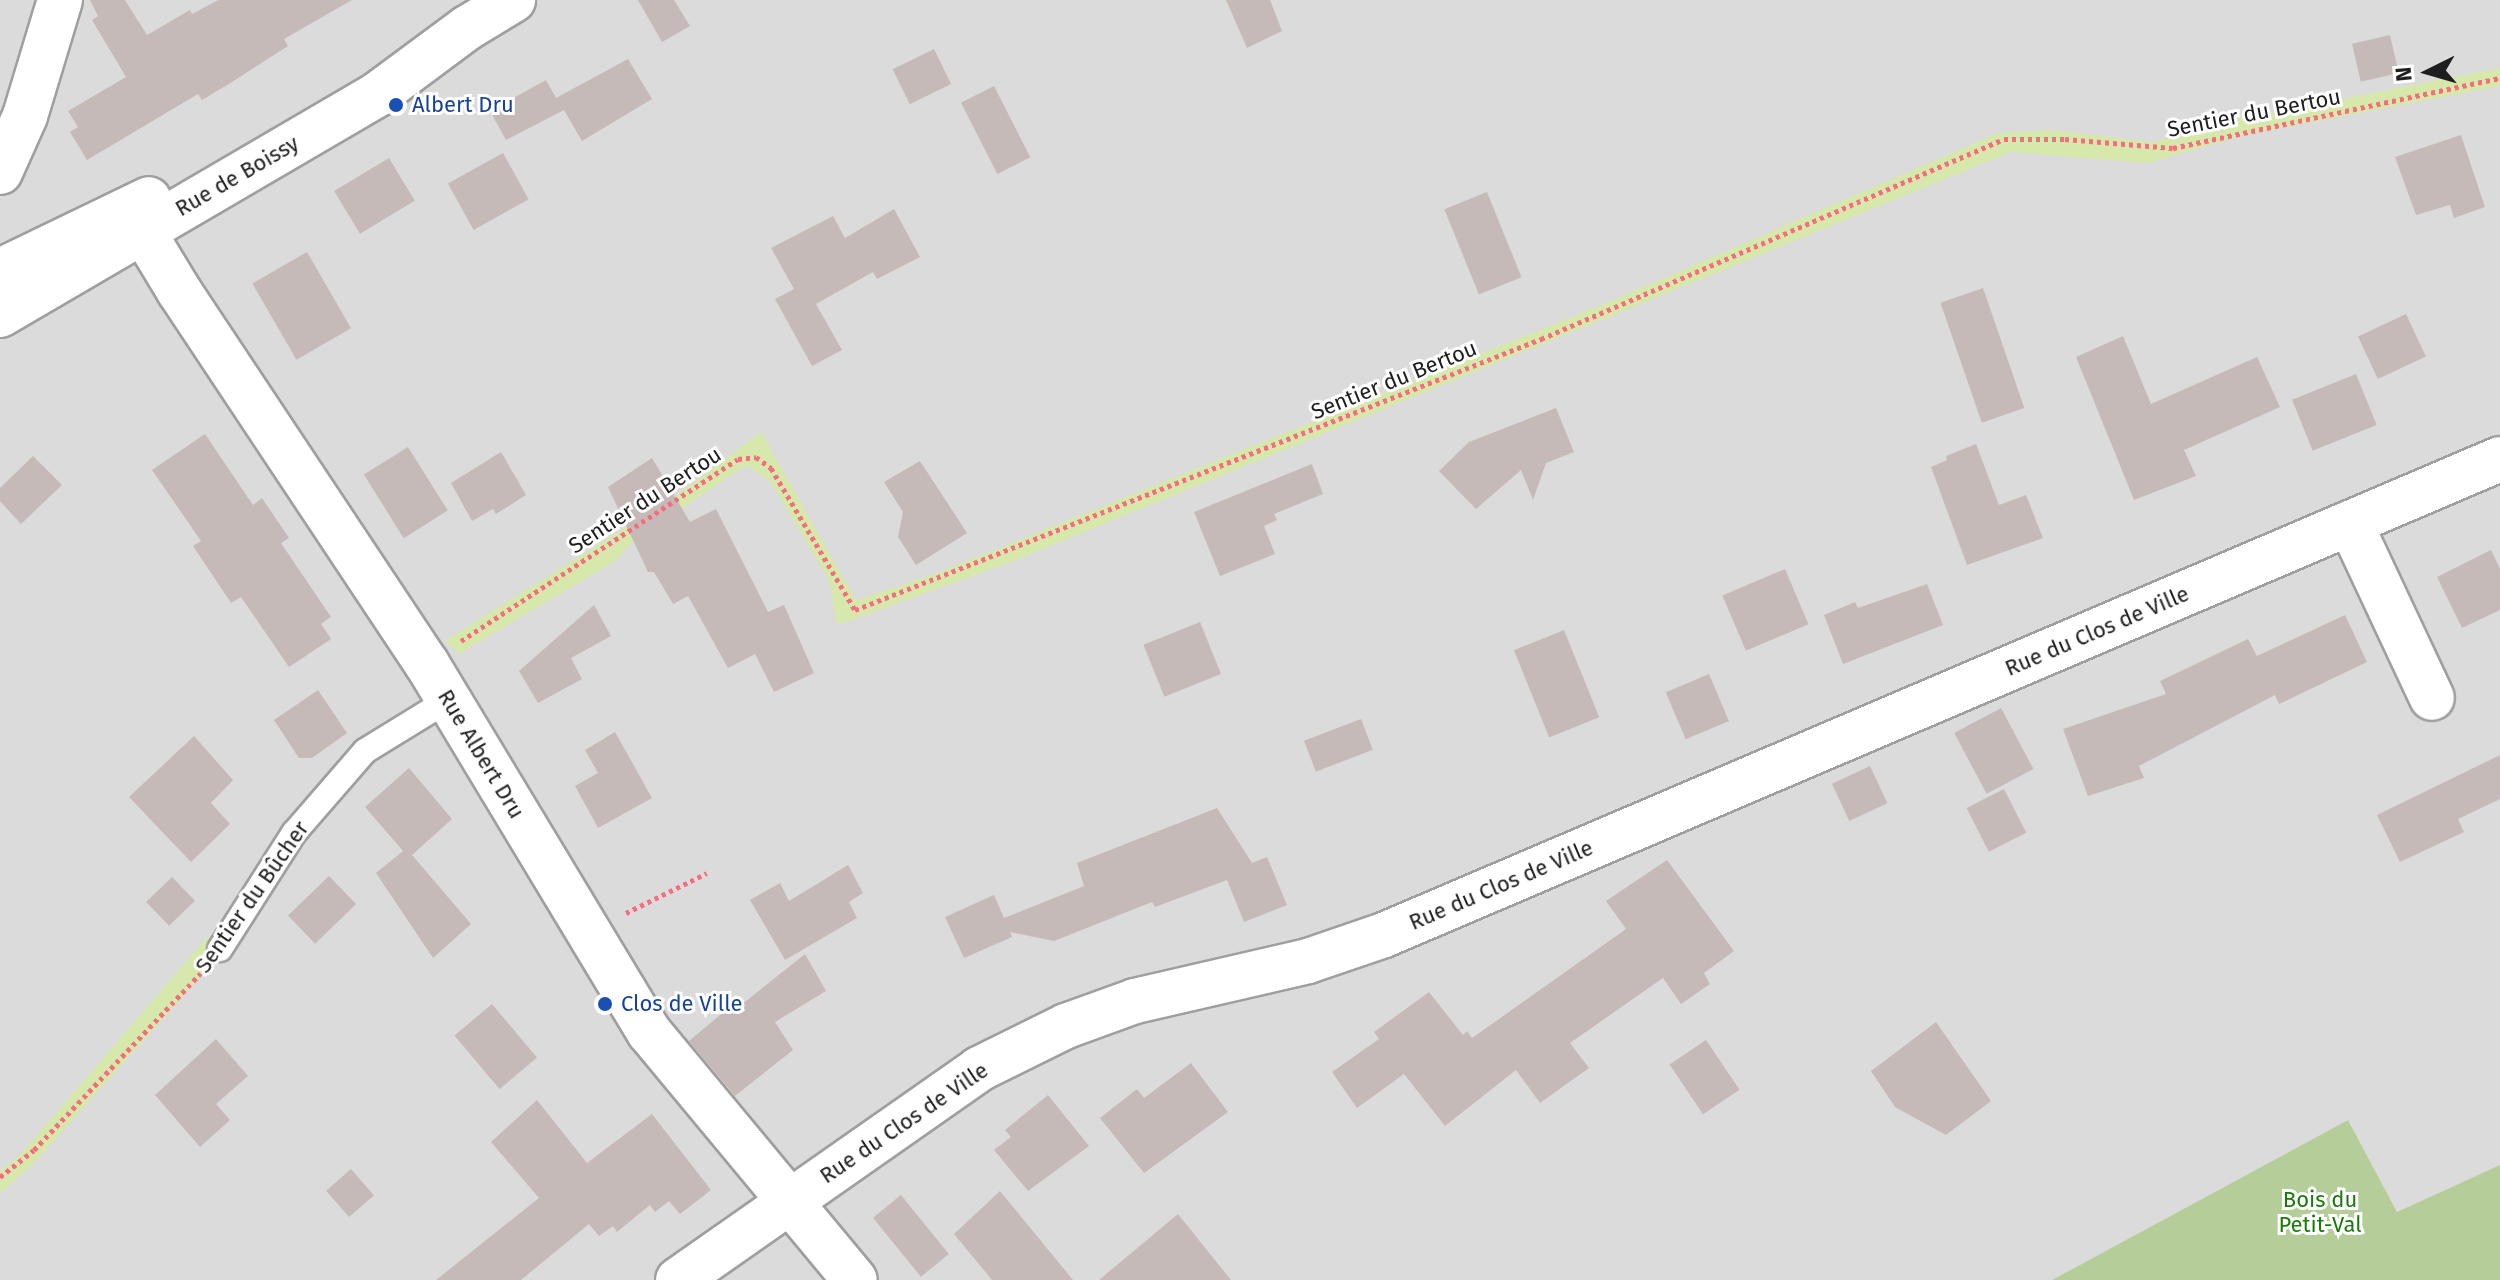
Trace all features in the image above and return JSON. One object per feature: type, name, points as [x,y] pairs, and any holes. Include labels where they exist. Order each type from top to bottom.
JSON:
[{"type":"street","points":[[0,172],[25,116],[60,0]]},
{"type":"street","name":"Rue de Boissy","points":[[8,281],[137,220],[364,72],[467,28],[513,0]]},
{"type":"street","name":"Rue Albert Dru","points":[[137,220],[179,291],[438,682],[649,1032],[855,1280]]},
{"type":"street","name":"Rue du Clos de Ville","points":[[678,1280],[979,1069],[1066,1026],[1135,1001],[1308,961],[1384,935],[2500,459]]},
{"type":"street","points":[[2350,523],[2432,698]]},
{"type":"lane","name":"Sentier du Bûcher","points":[[220,949],[294,833],[365,751],[438,682]]},
{"type":"path","name":"Sentier du Bertou","points":[[438,682],[738,459],[756,457],[771,468],[855,610],[1541,339],[2004,139],[2065,139],[2173,148],[2500,78]]},
{"type":"path","points":[[587,931],[707,873]]},
{"type":"path","name":"Sentier du Bûcher","points":[[0,1177],[34,1150],[220,949]]},
{"type":"shaded area","points":[[0,0],[2500,0],[2500,1165],[2397,1212],[2348,1120],[2052,1280],[0,1280]]},
{"type":"green space","points":[[2500,68],[2500,86],[2245,135],[2148,163],[2011,152],[1011,562],[837,625],[829,580],[770,481],[748,466],[633,542],[612,563],[459,654],[445,641],[677,495],[761,432],[856,600],[935,574],[1616,299],[1998,133],[2052,130],[2153,142],[2239,119]]},
{"type":"green space","points":[[209,935],[219,956],[34,1163],[0,1193],[0,1171],[18,1157]]},
{"type":"green space","name":"Bois du Petit-Val","points":[[2348,1120],[2397,1212],[2500,1165],[2500,1280],[2052,1280]]},
{"type":"building","points":[[90,0],[125,0],[147,35],[190,10],[192,14],[218,0],[352,0],[284,39],[288,46],[232,82],[202,100],[198,94],[87,160],[70,132],[78,127],[68,111],[126,77],[92,20],[98,16]]},
{"type":"building","points":[[638,0],[674,0],[690,26],[662,42]]},
{"type":"building","points":[[1226,0],[1270,0],[1282,31],[1247,48]]},
{"type":"building","points":[[2390,35],[2399,73],[2361,82],[2352,44]]},
{"type":"building","points":[[934,49],[951,84],[910,104],[893,69]]},
{"type":"building","points":[[628,59],[652,99],[582,141],[564,110],[506,140],[490,111],[546,80],[556,98]]},
{"type":"building","points":[[994,86],[1030,157],[997,174],[961,103]]},
{"type":"building","points":[[2461,135],[2485,207],[2454,218],[2450,205],[2416,215],[2395,157]]},
{"type":"building","points":[[503,153],[529,199],[474,230],[448,184]]},
{"type":"building","points":[[389,158],[415,201],[360,234],[334,191]]},
{"type":"building","points":[[1487,192],[1521,277],[1479,295],[1444,209]]},
{"type":"building","points":[[894,209],[920,257],[877,279],[873,272],[816,304],[842,350],[812,366],[775,299],[794,289],[771,248],[833,216],[845,238]]},
{"type":"building","points":[[307,252],[351,328],[296,360],[252,284]]},
{"type":"building","points":[[1983,288],[2024,408],[1982,423],[1940,303]]},
{"type":"building","points":[[2406,314],[2426,357],[2378,379],[2358,336]]},
{"type":"building","points":[[2123,336],[2151,404],[2257,357],[2280,407],[2184,450],[2196,476],[2134,500],[2076,357]]},
{"type":"building","points":[[2356,374],[2377,425],[2313,451],[2292,400]]},
{"type":"building","points":[[1556,408],[1574,452],[1546,463],[1533,500],[1521,470],[1476,509],[1439,471],[1469,442]]},
{"type":"building","points":[[205,434],[253,505],[262,498],[289,538],[281,543],[331,617],[321,624],[331,639],[289,667],[241,597],[231,603],[193,546],[201,541],[152,470]]},
{"type":"building","points":[[1976,444],[1999,505],[2026,495],[2043,538],[1967,565],[1931,467],[1947,460],[1946,456]]},
{"type":"building","points":[[408,447],[448,511],[404,538],[364,475]]},
{"type":"building","points":[[501,452],[526,495],[496,514],[493,509],[472,521],[451,483]]},
{"type":"building","points":[[33,456],[62,485],[21,524],[0,501],[0,488]]},
{"type":"building","points":[[652,458],[690,522],[716,509],[768,612],[784,605],[814,673],[774,692],[755,654],[728,668],[688,596],[673,604],[654,572],[648,572],[608,487]]},
{"type":"building","points":[[920,461],[967,533],[916,565],[898,537],[903,512],[884,482]]},
{"type":"building","points":[[1312,464],[1323,494],[1274,514],[1277,520],[1264,526],[1275,554],[1220,576],[1194,512]]},
{"type":"building","points":[[2491,550],[2500,569],[2500,610],[2462,628],[2437,577]]},
{"type":"building","points":[[1785,569],[1808,624],[1746,651],[1722,596]]},
{"type":"building","points":[[1927,584],[1943,625],[1843,664],[1824,615],[1855,602],[1858,608]]},
{"type":"building","points":[[594,605],[611,636],[571,658],[582,679],[538,703],[519,671]]},
{"type":"building","points":[[2345,615],[2367,662],[2279,704],[2275,695],[2139,766],[2144,778],[2088,796],[2063,729],[2166,694],[2160,681],[2248,639],[2257,656]]},
{"type":"building","points":[[1200,622],[1221,674],[1164,697],[1143,645]]},
{"type":"building","points":[[1564,630],[1599,717],[1549,737],[1514,650]]},
{"type":"building","points":[[1709,674],[1729,721],[1686,739],[1666,692]]},
{"type":"building","points":[[318,690],[347,733],[312,758],[299,758],[274,720]]},
{"type":"building","points":[[2001,708],[2033,769],[1987,794],[1954,733]]},
{"type":"building","points":[[1361,719],[1373,750],[1316,772],[1304,741]]},
{"type":"building","points":[[615,732],[652,798],[598,828],[575,786],[598,773],[585,750]]},
{"type":"building","points":[[194,736],[233,780],[211,803],[230,824],[191,862],[129,797]]},
{"type":"building","points":[[2500,755],[2500,799],[2458,819],[2464,832],[2400,862],[2377,815]]},
{"type":"building","points":[[1870,766],[1887,803],[1849,821],[1832,784]]},
{"type":"building","points":[[409,768],[452,819],[412,855],[471,924],[433,958],[376,873],[403,851],[365,807]]},
{"type":"building","points":[[2004,789],[2026,833],[1989,852],[1967,808]]},
{"type":"building","points":[[1217,808],[1252,863],[1267,857],[1287,905],[1244,922],[1227,880],[1155,907],[1152,902],[1054,941],[1010,932],[1012,937],[964,958],[945,917],[994,895],[1004,918],[1084,886],[1077,863]]},
{"type":"building","points":[[1667,860],[1734,951],[1704,973],[1710,984],[1681,1004],[1663,978],[1570,1043],[1589,1068],[1540,1103],[1516,1070],[1445,1126],[1404,1074],[1357,1108],[1332,1072],[1379,1039],[1374,1032],[1429,992],[1463,1035],[1467,1031],[1472,1038],[1626,929],[1606,901]]},
{"type":"building","points":[[848,865],[863,893],[849,902],[857,918],[785,960],[750,900],[780,883],[789,901]]},
{"type":"building","points":[[329,876],[356,904],[315,944],[288,916]]},
{"type":"building","points":[[172,877],[195,901],[169,926],[146,902]]},
{"type":"building","points":[[805,954],[826,991],[775,1022],[793,1050],[735,1096],[689,1041],[726,1010],[731,1013]]},
{"type":"building","points":[[492,1004],[537,1058],[499,1089],[454,1035]]},
{"type":"building","points":[[1936,1022],[1991,1101],[1946,1135],[1895,1107],[1871,1071]]},
{"type":"building","points":[[216,1039],[248,1076],[216,1104],[230,1120],[200,1147],[155,1095]]},
{"type":"building","points":[[1706,1040],[1740,1090],[1703,1114],[1670,1065]]},
{"type":"building","points":[[1191,1063],[1228,1112],[1144,1173],[1100,1118],[1137,1089],[1144,1098]]},
{"type":"building","points":[[1048,1095],[1089,1146],[1028,1191],[994,1150],[1011,1137],[1005,1130]]},
{"type":"building","points":[[537,1100],[587,1163],[652,1114],[711,1190],[680,1214],[669,1201],[655,1212],[650,1205],[617,1232],[613,1226],[599,1236],[589,1224],[521,1280],[436,1280],[539,1198],[491,1142]]},
{"type":"building","points":[[351,1169],[374,1195],[349,1217],[326,1191]]},
{"type":"building","points":[[1000,1191],[1073,1280],[992,1280],[954,1234]]},
{"type":"building","points":[[901,1195],[949,1254],[921,1277],[873,1218]]},
{"type":"building","points":[[1178,1214],[1231,1280],[1099,1280]]},
{"type":"place","name":"Albert Dru","points":[[396,105]]},
{"type":"place","name":"Clos de Ville","points":[[605,1004]]}]
